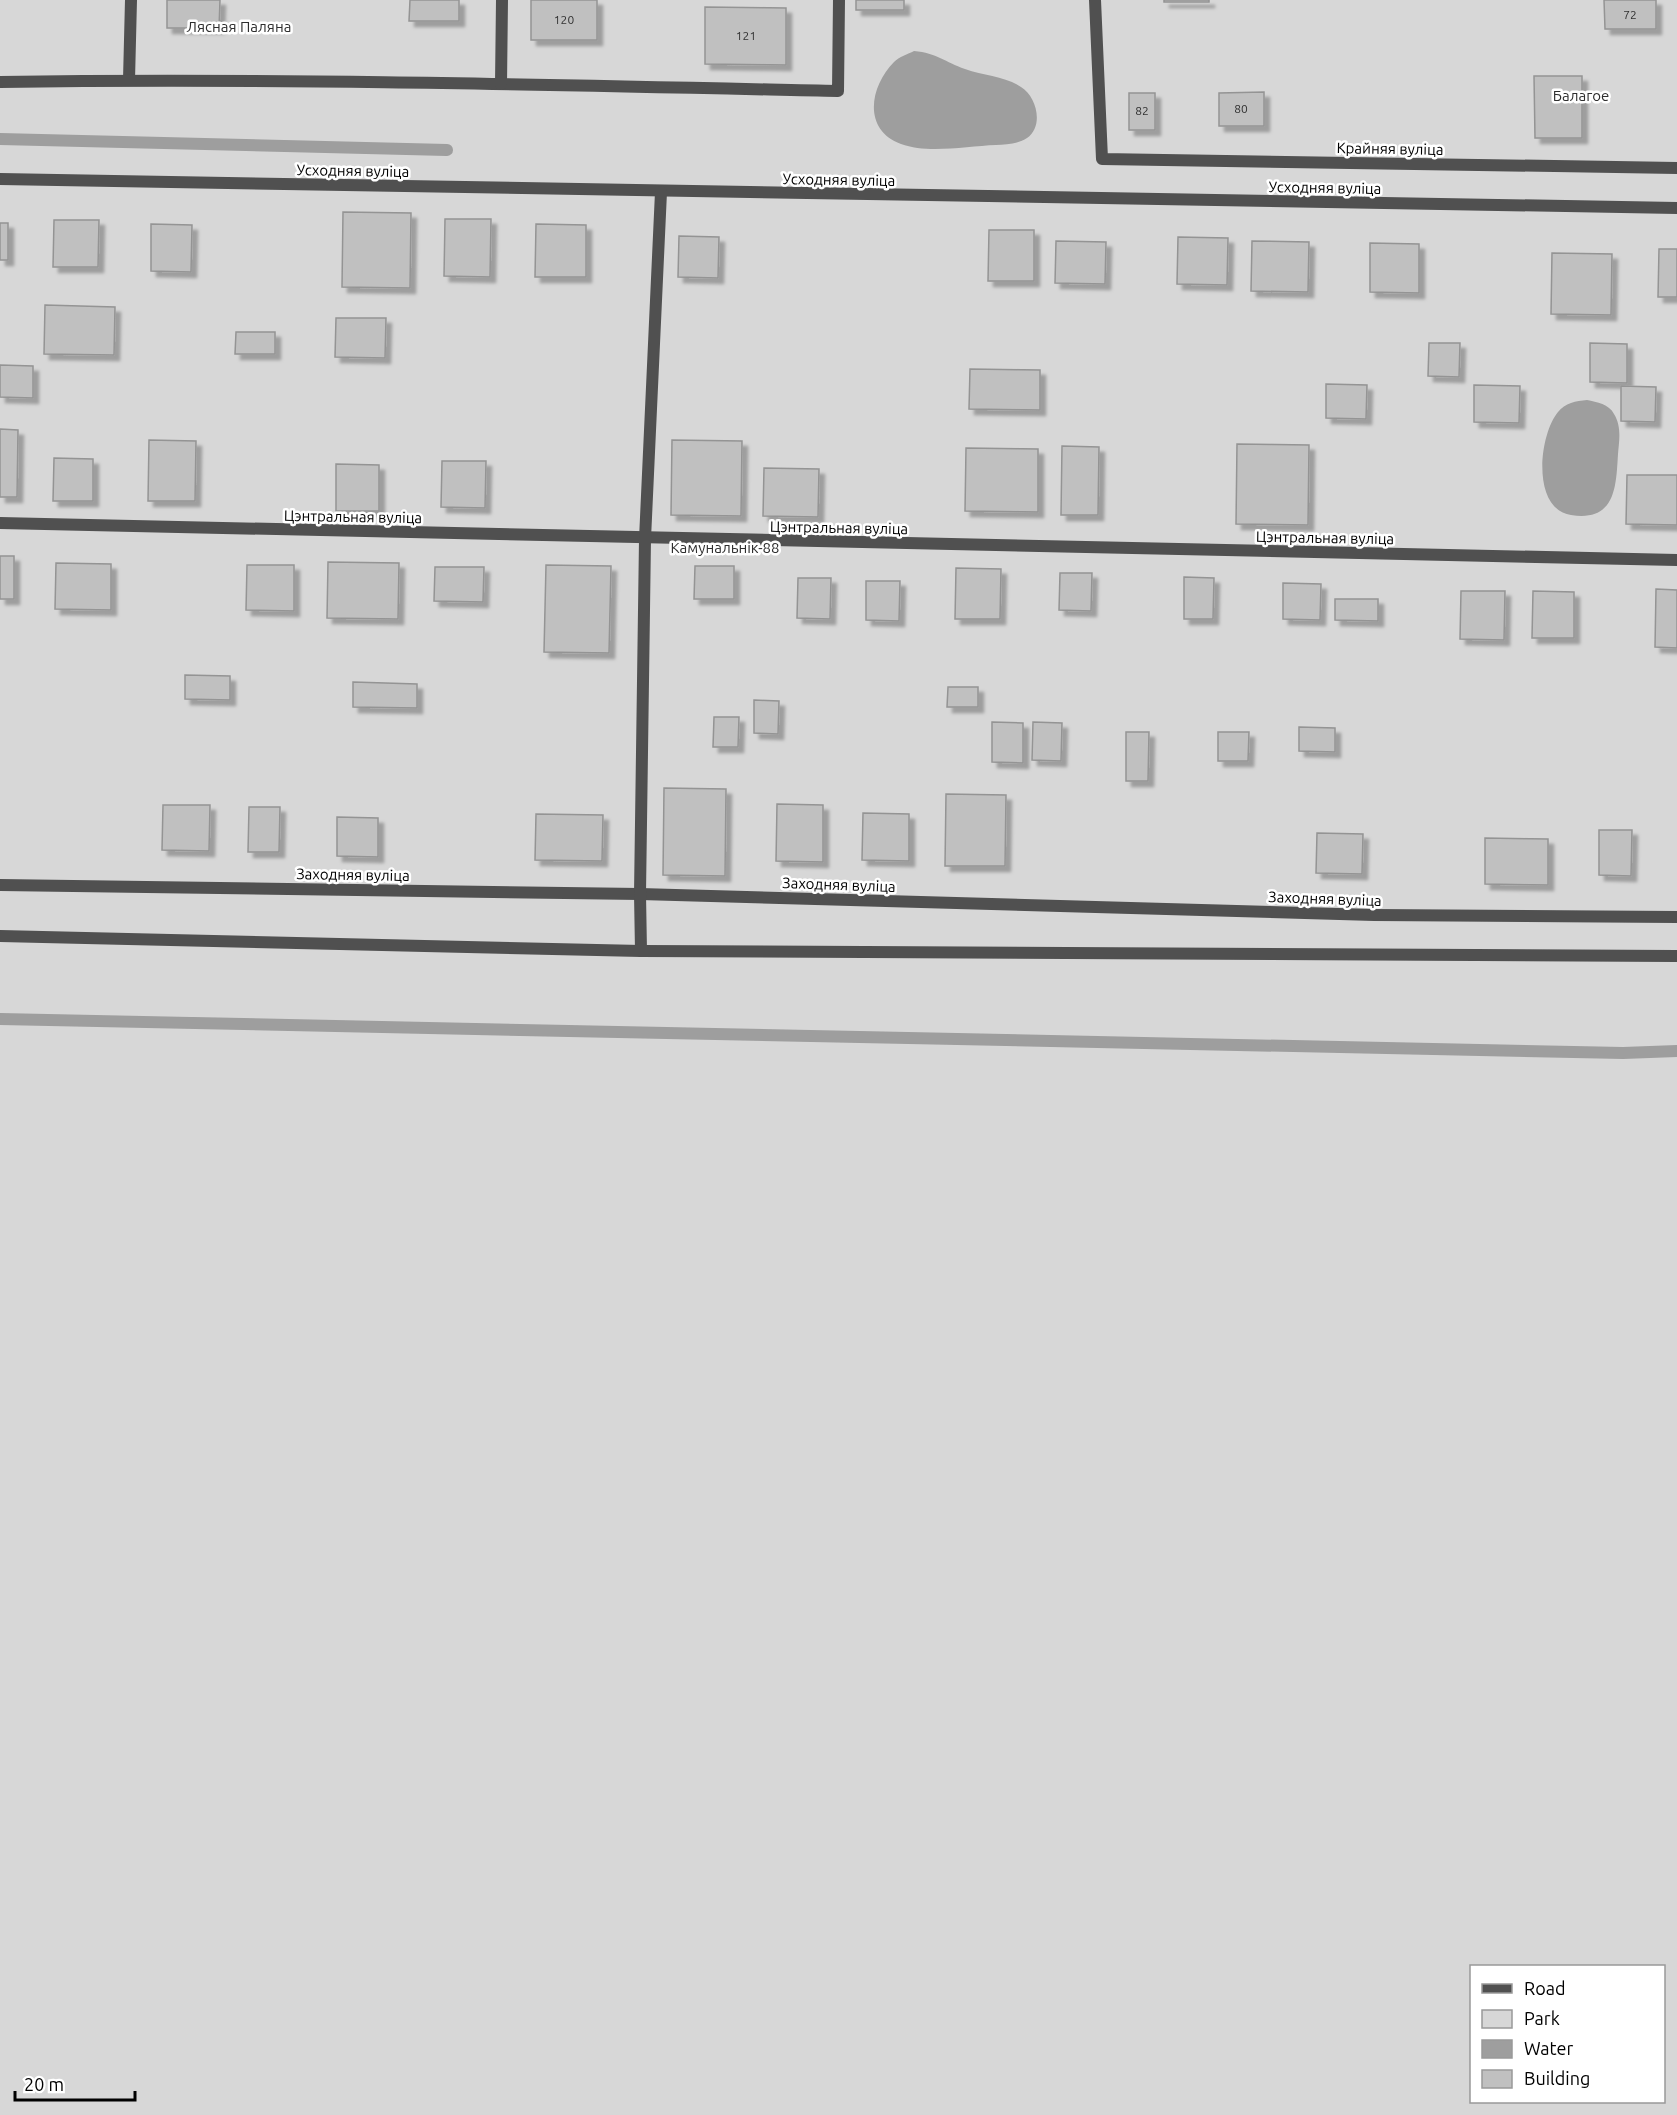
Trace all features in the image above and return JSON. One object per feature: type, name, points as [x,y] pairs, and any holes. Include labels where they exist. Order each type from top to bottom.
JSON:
[{"type":"street","points":[[129,80],[131,0]]},
{"type":"street","points":[[501,84],[502,0]]},
{"type":"street","points":[[0,82],[129,80],[838,91],[839,0]]},
{"type":"street","name":"Крайняя вуліца","points":[[1095,0],[1102,159],[1677,168]]},
{"type":"street","name":"Усходняя вуліца","points":[[0,179],[1677,208]]},
{"type":"street","points":[[641,951],[639,894],[645,539],[661,192]]},
{"type":"street","name":"Цэнтральная вуліца","points":[[0,523],[1677,560]]},
{"type":"street","name":"Заходняя вуліца","points":[[0,885],[639,894],[1374,915],[1677,917]]},
{"type":"street","points":[[0,936],[641,951],[1677,956]]},
{"type":"green space","points":[[0,0],[1677,0],[1677,2115],[0,2115]]},
{"type":"water","points":[[914,51],[941,58],[965,69],[1015,83],[1021,87],[1031,98],[1036,112],[1037,119],[1032,133],[1024,140],[1012,143],[948,149],[912,147],[889,137],[880,129],[875,118],[875,95],[879,83],[894,62]]},
{"type":"water","points":[[1587,400],[1606,406],[1617,419],[1619,434],[1616,478],[1611,499],[1605,507],[1597,513],[1586,516],[1571,515],[1558,510],[1549,500],[1544,486],[1543,453],[1551,423],[1558,412],[1571,403]]},
{"type":"building","points":[[167,0],[220,0],[219,28],[167,28]]},
{"type":"building","points":[[410,0],[459,0],[459,21],[409,21]]},
{"type":"building","points":[[531,0],[597,0],[597,40],[531,40]]},
{"type":"building","points":[[856,0],[904,0],[904,10],[856,10]]},
{"type":"building","points":[[1164,0],[1209,0],[1209,2],[1164,2]]},
{"type":"building","points":[[1604,0],[1656,0],[1656,29],[1605,29]]},
{"type":"building","points":[[705,7],[786,8],[786,65],[705,64]]},
{"type":"building","points":[[1534,76],[1582,76],[1582,138],[1535,138]]},
{"type":"building","points":[[1264,92],[1264,126],[1219,126],[1219,93]]},
{"type":"building","points":[[1129,93],[1155,93],[1155,130],[1129,130]]},
{"type":"building","points":[[343,212],[411,213],[410,288],[342,287]]},
{"type":"building","points":[[445,219],[491,219],[490,277],[444,276]]},
{"type":"building","points":[[54,220],[99,220],[98,267],[53,267]]},
{"type":"building","points":[[0,223],[8,223],[8,260],[0,260]]},
{"type":"building","points":[[151,224],[192,225],[191,272],[151,271]]},
{"type":"building","points":[[536,224],[586,225],[586,277],[535,277]]},
{"type":"building","points":[[989,230],[1034,230],[1034,281],[988,281]]},
{"type":"building","points":[[679,236],[719,237],[718,278],[678,277]]},
{"type":"building","points":[[1178,237],[1228,238],[1227,285],[1177,284]]},
{"type":"building","points":[[1056,241],[1106,242],[1105,284],[1055,283]]},
{"type":"building","points":[[1252,241],[1309,242],[1308,292],[1251,291]]},
{"type":"building","points":[[1370,243],[1419,244],[1419,293],[1370,292]]},
{"type":"building","points":[[1659,249],[1677,249],[1677,297],[1658,297]]},
{"type":"building","points":[[1552,253],[1612,254],[1611,315],[1551,314]]},
{"type":"building","points":[[45,305],[115,307],[114,355],[44,354]]},
{"type":"building","points":[[336,318],[386,318],[385,358],[335,357]]},
{"type":"building","points":[[236,332],[275,332],[275,354],[235,354]]},
{"type":"building","points":[[1429,343],[1460,343],[1459,377],[1428,376]]},
{"type":"building","points":[[1590,343],[1627,344],[1627,383],[1590,382]]},
{"type":"building","points":[[0,365],[33,366],[33,398],[0,397]]},
{"type":"building","points":[[970,369],[1040,370],[1040,410],[969,409]]},
{"type":"building","points":[[1326,384],[1367,385],[1366,419],[1326,418]]},
{"type":"building","points":[[1474,385],[1520,386],[1519,423],[1474,422]]},
{"type":"building","points":[[1621,386],[1656,387],[1655,422],[1621,421]]},
{"type":"building","points":[[0,429],[18,430],[17,497],[0,497]]},
{"type":"building","points":[[149,440],[196,441],[195,501],[148,501]]},
{"type":"building","points":[[672,440],[742,441],[741,516],[671,515]]},
{"type":"building","points":[[1237,444],[1309,445],[1308,525],[1236,524]]},
{"type":"building","points":[[1062,446],[1099,447],[1098,515],[1061,515]]},
{"type":"building","points":[[966,448],[1038,449],[1038,512],[965,511]]},
{"type":"building","points":[[54,458],[93,459],[93,501],[53,501]]},
{"type":"building","points":[[442,461],[486,461],[485,508],[441,507]]},
{"type":"building","points":[[336,464],[379,465],[379,511],[336,511]]},
{"type":"building","points":[[764,468],[819,469],[818,517],[763,516]]},
{"type":"building","points":[[1627,475],[1677,475],[1677,525],[1626,524]]},
{"type":"building","points":[[0,556],[14,556],[14,599],[0,599]]},
{"type":"building","points":[[328,562],[399,563],[398,619],[327,618]]},
{"type":"building","points":[[56,563],[111,564],[111,610],[55,609]]},
{"type":"building","points":[[247,565],[294,565],[294,611],[246,610]]},
{"type":"building","points":[[546,565],[611,566],[609,653],[544,652]]},
{"type":"building","points":[[695,566],[734,566],[734,599],[694,599]]},
{"type":"building","points":[[435,567],[484,567],[483,602],[434,601]]},
{"type":"building","points":[[956,568],[1001,569],[1000,619],[955,619]]},
{"type":"building","points":[[1060,573],[1092,573],[1091,611],[1059,610]]},
{"type":"building","points":[[1184,577],[1214,578],[1213,619],[1184,619]]},
{"type":"building","points":[[798,578],[831,578],[830,619],[797,618]]},
{"type":"building","points":[[866,581],[900,581],[899,621],[866,620]]},
{"type":"building","points":[[1283,583],[1321,584],[1320,620],[1283,619]]},
{"type":"building","points":[[1656,589],[1677,590],[1677,648],[1655,647]]},
{"type":"building","points":[[1461,591],[1505,591],[1504,640],[1460,639]]},
{"type":"building","points":[[1533,591],[1574,592],[1574,638],[1532,638]]},
{"type":"building","points":[[1335,599],[1378,599],[1378,621],[1335,620]]},
{"type":"building","points":[[185,675],[230,676],[230,700],[185,699]]},
{"type":"building","points":[[353,682],[417,684],[417,708],[353,707]]},
{"type":"building","points":[[948,687],[978,687],[978,707],[947,707]]},
{"type":"building","points":[[754,700],[779,701],[778,734],[754,733]]},
{"type":"building","points":[[714,717],[739,717],[738,747],[713,747]]},
{"type":"building","points":[[992,722],[1023,723],[1023,763],[992,762]]},
{"type":"building","points":[[1033,722],[1062,723],[1061,761],[1032,760]]},
{"type":"building","points":[[1299,727],[1335,728],[1335,752],[1299,751]]},
{"type":"building","points":[[1126,732],[1149,732],[1148,781],[1126,781]]},
{"type":"building","points":[[1218,732],[1249,732],[1248,761],[1218,761]]},
{"type":"building","points":[[664,788],[726,789],[725,876],[663,875]]},
{"type":"building","points":[[946,794],[1006,795],[1005,866],[945,866]]},
{"type":"building","points":[[777,804],[823,805],[823,862],[776,861]]},
{"type":"building","points":[[163,805],[210,805],[209,851],[162,850]]},
{"type":"building","points":[[249,807],[280,807],[279,852],[248,852]]},
{"type":"building","points":[[863,813],[909,814],[909,861],[862,860]]},
{"type":"building","points":[[536,814],[603,815],[602,861],[535,860]]},
{"type":"building","points":[[337,817],[378,818],[378,857],[337,856]]},
{"type":"building","points":[[1599,830],[1632,830],[1631,876],[1599,875]]},
{"type":"building","points":[[1317,833],[1363,834],[1362,874],[1316,873]]},
{"type":"building","points":[[1485,838],[1548,839],[1548,885],[1485,884]]},
{"type":"waterway","points":[[0,139],[447,150]]},
{"type":"waterway","points":[[0,1019],[1623,1053],[1677,1051]]},
{"type":"park label","name":"Лясная Паляна","points":[[239,27]]},
{"type":"park label","name":"Балагое","points":[[1581,96]]},
{"type":"park label","name":"Камунальнік-88","points":[[725,548]]}]
